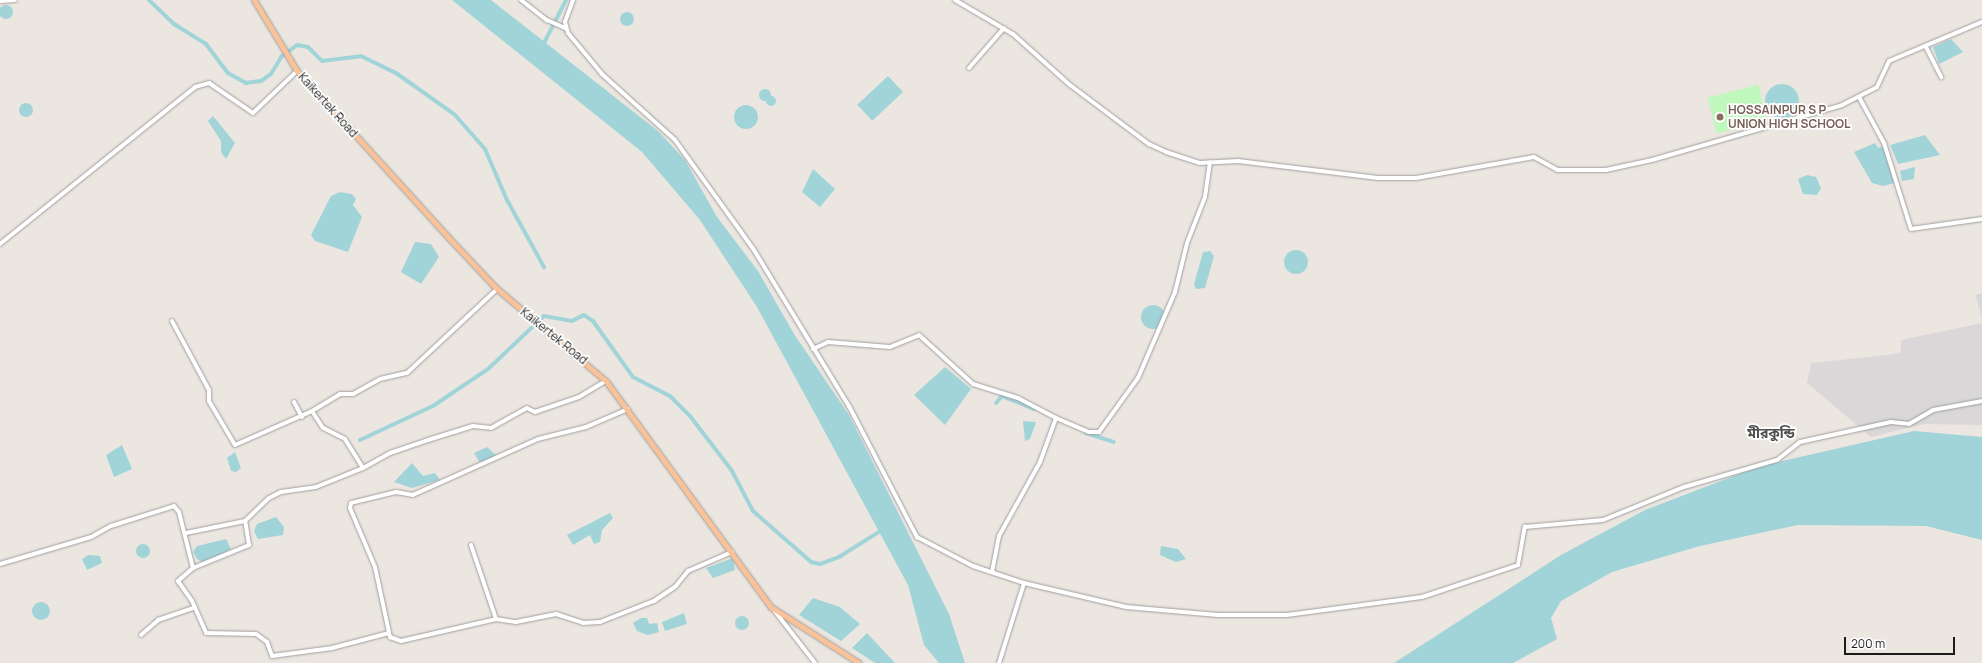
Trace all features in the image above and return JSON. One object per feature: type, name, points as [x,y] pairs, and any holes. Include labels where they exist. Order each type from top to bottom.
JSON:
[{"type":"main road","name":"Kaikertek Road","points":[[254,0],[276,40],[297,71],[497,289],[606,381],[628,409],[771,607],[859,663]]},
{"type":"street","points":[[0,1],[15,0]]},
{"type":"street","points":[[521,0],[547,20],[562,27],[602,74],[655,120],[686,154],[754,250],[849,406],[917,537],[992,572],[1024,583],[1126,607],[1218,616],[1287,615],[1422,597],[1518,565],[1525,527],[1603,520],[1684,487],[1777,460],[1800,442],[1891,422],[1909,424],[1933,410],[1982,401]]},
{"type":"street","points":[[562,27],[573,0]]},
{"type":"street","points":[[955,0],[1004,28],[1070,85],[1149,144],[1196,163],[1238,161],[1378,178],[1416,178],[1534,157],[1552,169],[1606,170],[1791,122],[1859,97],[1877,87],[1889,61],[1926,47],[1982,22]]},
{"type":"street","points":[[969,68],[1004,28]]},
{"type":"street","points":[[1926,47],[1941,77]]},
{"type":"street","points":[[0,244],[195,87],[209,83],[253,113],[297,71]]},
{"type":"street","points":[[1859,97],[1884,143],[1912,229],[1982,219]]},
{"type":"street","points":[[813,349],[828,342],[890,347],[919,334],[973,384],[1018,398],[1056,419],[1089,432],[1099,432],[1138,378],[1173,299],[1187,243],[1205,197],[1210,162]]},
{"type":"street","points":[[172,321],[209,390],[209,402],[235,445],[302,417],[340,394],[353,394],[380,379],[407,373],[497,289]]},
{"type":"street","points":[[186,533],[245,521],[281,492],[316,487],[363,468],[390,453],[473,426],[491,428],[527,408],[535,412],[579,397],[606,381]]},
{"type":"street","points":[[294,402],[302,417]]},
{"type":"street","points":[[628,409],[586,427],[538,439],[413,495],[396,492],[351,503],[350,508],[376,567],[389,633],[392,640],[401,641],[496,619],[516,622],[556,614],[583,622],[600,622],[654,601],[675,587],[688,571],[732,552]]},
{"type":"street","points":[[312,412],[323,428],[346,439],[363,468]]},
{"type":"street","points":[[992,572],[999,536],[1040,462],[1056,419]]},
{"type":"street","points":[[0,564],[91,537],[111,526],[174,506],[186,533],[193,568]]},
{"type":"street","points":[[245,521],[249,545],[193,568],[178,581],[195,606],[206,633],[256,634],[263,638],[270,654],[276,657],[332,648],[389,633]]},
{"type":"street","points":[[471,545],[496,619]]},
{"type":"street","points":[[999,663],[1024,583]]},
{"type":"street","points":[[140,635],[158,620],[195,606]]},
{"type":"street","points":[[771,607],[815,663]]},
{"type":"shaded area","points":[[1982,293],[1982,321],[1976,295]]},
{"type":"shaded area","points":[[1982,323],[1982,425],[1924,424],[1871,437],[1807,383],[1811,363],[1888,355],[1901,352],[1901,340]]},
{"type":"green space","points":[[1758,85],[1767,121],[1716,133],[1708,98]]},
{"type":"water","points":[[452,0],[491,0],[658,131],[685,160],[717,217],[758,271],[794,334],[849,415],[949,614],[965,663],[939,663],[924,645],[908,585],[757,307],[700,220],[642,152]]},
{"type":"water","points":[[3,5],[9,5],[13,9],[13,15],[9,19],[3,19],[-1,15],[-1,9]]},
{"type":"water","points":[[624,12],[630,12],[634,16],[634,22],[630,26],[624,26],[620,22],[620,16]]},
{"type":"water","points":[[1951,39],[1963,52],[1939,64],[1933,47]]},
{"type":"water","points":[[888,76],[903,92],[872,121],[857,105]]},
{"type":"water","points":[[1779,84],[1785,84],[1789,85],[1796,91],[1799,101],[1798,108],[1792,115],[1785,118],[1779,118],[1775,117],[1768,111],[1765,104],[1765,98],[1766,94],[1772,87]]},
{"type":"water","points":[[763,89],[767,89],[771,95],[767,101],[763,101],[759,97],[759,93]]},
{"type":"water","points":[[769,96],[773,96],[775,97],[775,105],[769,106],[766,103],[766,99]]},
{"type":"water","points":[[23,103],[29,103],[33,107],[33,113],[29,117],[23,117],[19,113],[19,107]]},
{"type":"water","points":[[746,105],[754,109],[758,117],[754,125],[746,129],[738,125],[734,117],[738,109]]},
{"type":"water","points":[[213,116],[235,143],[226,159],[221,152],[221,141],[208,121]]},
{"type":"water","points":[[1925,135],[1940,155],[1898,164],[1890,145]]},
{"type":"water","points":[[1875,143],[1878,148],[1883,146],[1895,183],[1883,186],[1872,183],[1854,152]]},
{"type":"water","points":[[1915,167],[1914,179],[1902,181],[1900,171]]},
{"type":"water","points":[[813,169],[835,189],[820,207],[802,192]]},
{"type":"water","points":[[1807,175],[1816,177],[1821,188],[1817,195],[1803,194],[1798,179]]},
{"type":"water","points":[[340,192],[352,194],[356,199],[353,205],[362,217],[348,252],[315,241],[311,235],[331,196]]},
{"type":"water","points":[[415,242],[431,244],[439,257],[421,284],[401,272]]},
{"type":"water","points":[[1296,250],[1301,251],[1307,257],[1307,267],[1301,273],[1296,274],[1291,273],[1285,267],[1284,262],[1285,257],[1291,251]]},
{"type":"water","points":[[1210,251],[1214,256],[1205,288],[1196,289],[1194,284],[1203,252]]},
{"type":"water","points":[[1153,305],[1162,308],[1165,317],[1162,326],[1153,329],[1144,326],[1141,317],[1144,308]]},
{"type":"water","points":[[945,367],[971,389],[945,425],[914,395]]},
{"type":"water","points":[[1023,421],[1036,422],[1030,439],[1025,441]]},
{"type":"water","points":[[1914,431],[1982,437],[1982,540],[1926,526],[1798,525],[1700,546],[1612,572],[1561,601],[1551,618],[1557,639],[1513,663],[1394,663],[1561,555],[1645,510],[1760,466]]},
{"type":"water","points":[[122,445],[132,469],[114,477],[106,455]]},
{"type":"water","points":[[487,447],[497,456],[480,463],[474,453]]},
{"type":"water","points":[[235,452],[241,468],[236,472],[231,471],[227,458]]},
{"type":"water","points":[[412,463],[423,476],[435,473],[440,480],[412,488],[394,482]]},
{"type":"water","points":[[610,513],[613,518],[602,530],[600,542],[594,544],[590,535],[573,545],[567,535]]},
{"type":"water","points":[[276,517],[284,527],[283,535],[258,539],[254,531],[257,524]]},
{"type":"water","points":[[226,539],[231,549],[204,563],[197,559],[193,552],[197,546]]},
{"type":"water","points":[[140,544],[146,544],[150,548],[150,554],[146,558],[140,558],[136,554],[136,548]]},
{"type":"water","points":[[1161,546],[1178,549],[1186,559],[1176,562],[1160,555]]},
{"type":"water","points":[[88,555],[100,556],[102,563],[87,570],[82,559]]},
{"type":"water","points":[[733,558],[735,570],[713,578],[706,568]]},
{"type":"water","points":[[813,598],[840,607],[860,624],[841,641],[799,615]]},
{"type":"water","points":[[41,602],[47,605],[50,611],[47,617],[41,620],[35,617],[32,611],[35,605]]},
{"type":"water","points":[[684,613],[687,624],[665,631],[662,622]]},
{"type":"water","points":[[742,616],[747,618],[749,623],[747,628],[742,630],[737,628],[735,623],[737,618]]},
{"type":"water","points":[[641,618],[647,618],[649,624],[657,623],[659,632],[648,635],[637,631],[633,623]]},
{"type":"water","points":[[867,633],[895,663],[875,663],[852,648]]},
{"type":"waterway","points":[[149,0],[174,24],[206,44],[228,73],[246,83],[261,81],[271,74],[282,56],[297,45],[308,47],[322,61],[361,56],[396,73],[455,115],[485,149],[507,200],[544,267]]},
{"type":"waterway","points":[[542,47],[566,0]]},
{"type":"waterway","points":[[360,440],[433,406],[488,369],[544,316],[572,321],[584,315],[593,321],[633,377],[670,396],[690,416],[732,471],[753,511],[811,562],[820,564],[839,557],[882,530]]},
{"type":"waterway","points":[[996,403],[1002,396],[1035,409]]},
{"type":"waterway","points":[[1086,433],[1114,442]]},
{"type":"place","name":"HOSSAINPUR S P UNION HIGH SCHOOL","points":[[1720,117]]},
{"type":"district","name":"মীরকুন্ডি","points":[[1771,433]]}]
